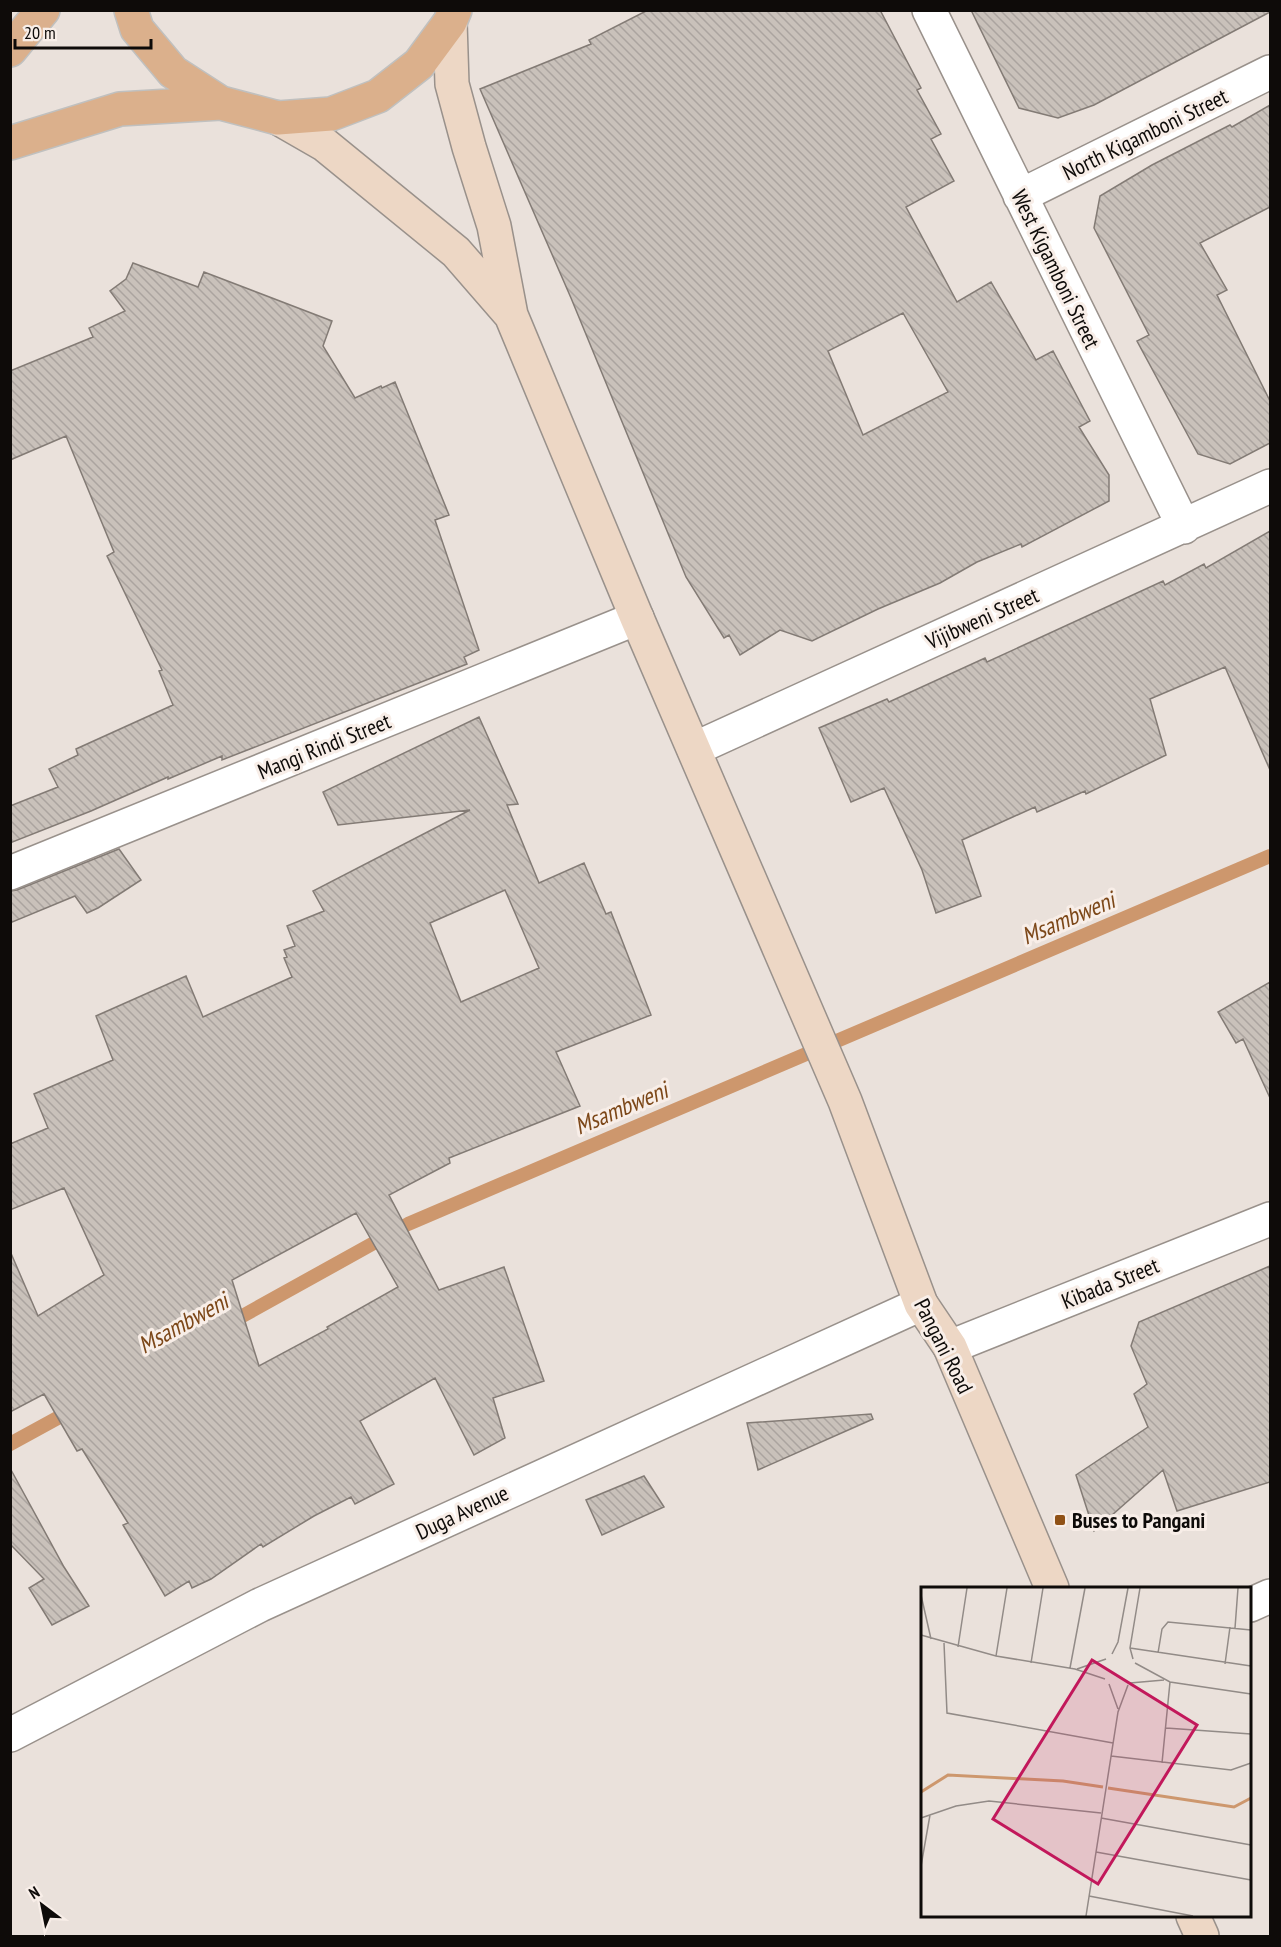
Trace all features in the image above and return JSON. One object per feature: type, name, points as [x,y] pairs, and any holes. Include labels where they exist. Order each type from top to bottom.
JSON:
[{"type":"main road","points":[[10,50],[43,10]]},
{"type":"main road","points":[[131,10],[137,28],[173,72],[221,103],[278,118],[325,145],[456,252],[511,315]]},
{"type":"main road","points":[[278,118],[330,114],[378,96],[419,64],[453,16]]},
{"type":"main road","points":[[453,16],[452,84],[494,226],[511,315]]},
{"type":"main road","points":[[10,143],[120,109],[221,103]]},
{"type":"main road","name":"Pangani Road","points":[[511,315],[637,618],[845,1101],[921,1304],[950,1347],[1052,1587]]},
{"type":"main road","points":[[1193,1917],[1202,1936]]},
{"type":"street","name":"West Kigamboni Street","points":[[929,10],[1184,527]]},
{"type":"street","name":"North Kigamboni Street","points":[[1020,196],[1270,72]]},
{"type":"street","name":"Vijibweni Street","points":[[693,749],[1270,486]]},
{"type":"street","name":"Mangi Rindi Street","points":[[10,873],[637,618]]},
{"type":"street","name":"Kibada Street","points":[[950,1347],[1270,1219]]},
{"type":"street","name":"Duga Avenue","points":[[10,1734],[260,1605],[921,1304]]},
{"type":"street","points":[[1251,1605],[1270,1596]]},
{"type":"building","points":[[648,10],[880,10],[921,88],[917,90],[941,134],[931,139],[954,181],[906,207],[957,302],[991,282],[1036,360],[1053,351],[1090,421],[1079,427],[1109,475],[1109,501],[1022,547],[1021,544],[977,562],[940,583],[878,609],[812,641],[780,630],[740,655],[729,635],[724,638],[686,577],[571,298],[480,89],[591,44],[589,40]],"holes":[[[903,313],[948,392],[863,435],[828,351]]]},
{"type":"building","points":[[971,10],[1270,10],[1270,12],[1094,105],[1058,118],[1019,108]]},
{"type":"building","points":[[1270,105],[1270,207],[1200,243],[1227,290],[1217,295],[1270,401],[1270,443],[1230,464],[1198,454],[1137,341],[1149,335],[1094,228],[1100,196],[1152,165],[1230,125],[1232,127]]},
{"type":"building","points":[[133,263],[198,287],[204,272],[332,321],[323,346],[355,398],[395,382],[449,515],[435,520],[479,650],[464,657],[467,664],[222,760],[222,756],[168,779],[168,777],[10,843],[10,806],[58,787],[49,769],[78,755],[76,749],[173,705],[159,671],[162,670],[107,556],[114,552],[66,436],[10,460],[10,371],[93,337],[89,328],[125,311],[110,291],[126,279]]},
{"type":"building","points":[[1270,531],[1270,770],[1225,667],[1150,699],[1166,755],[1086,794],[1085,791],[1037,812],[1035,807],[962,840],[981,896],[936,913],[922,870],[884,788],[851,802],[819,728],[887,699],[889,702],[985,658],[987,662],[1163,581],[1165,585],[1204,564],[1206,568]]},
{"type":"building","points":[[479,717],[518,804],[507,805],[539,883],[584,863],[606,914],[611,912],[651,1015],[556,1052],[580,1106],[449,1158],[450,1163],[389,1195],[439,1290],[504,1267],[544,1381],[493,1398],[505,1438],[474,1455],[435,1378],[360,1421],[394,1484],[355,1504],[351,1497],[263,1547],[261,1544],[211,1579],[192,1588],[189,1581],[165,1596],[123,1525],[128,1523],[82,1449],[77,1451],[44,1394],[10,1412],[10,1251],[38,1316],[104,1275],[64,1188],[10,1210],[10,1144],[48,1128],[34,1094],[113,1060],[96,1016],[186,976],[203,1017],[292,977],[284,958],[287,957],[284,950],[295,946],[287,926],[324,911],[313,891],[470,810],[338,825],[323,792]],"holes":[[[505,890],[539,968],[461,1002],[430,923]],[[356,1213],[398,1287],[327,1327],[328,1329],[259,1366],[232,1280]]]},
{"type":"building","points":[[119,849],[141,880],[87,913],[75,896],[10,923],[10,891]]},
{"type":"building","points":[[1270,982],[1270,1098],[1243,1039],[1236,1043],[1218,1012]]},
{"type":"building","points":[[1270,1266],[1270,1482],[1177,1511],[1163,1470],[1094,1531],[1076,1475],[1148,1427],[1134,1394],[1147,1384],[1131,1346],[1139,1322]]},
{"type":"building","points":[[871,1414],[873,1419],[758,1470],[747,1423]]},
{"type":"building","points":[[10,1468],[64,1567],[89,1606],[52,1625],[29,1588],[44,1579],[10,1544]]},
{"type":"building","points":[[644,1476],[664,1507],[602,1535],[586,1500]]},
{"type":"waterway","name":"Msambweni","points":[[228,1324],[408,1224],[1270,856]]},
{"type":"waterway","name":"Msambweni","points":[[10,1444],[74,1409]]},
{"type":"place","name":"Buses to Pangani","points":[[1060,1520]]}]
